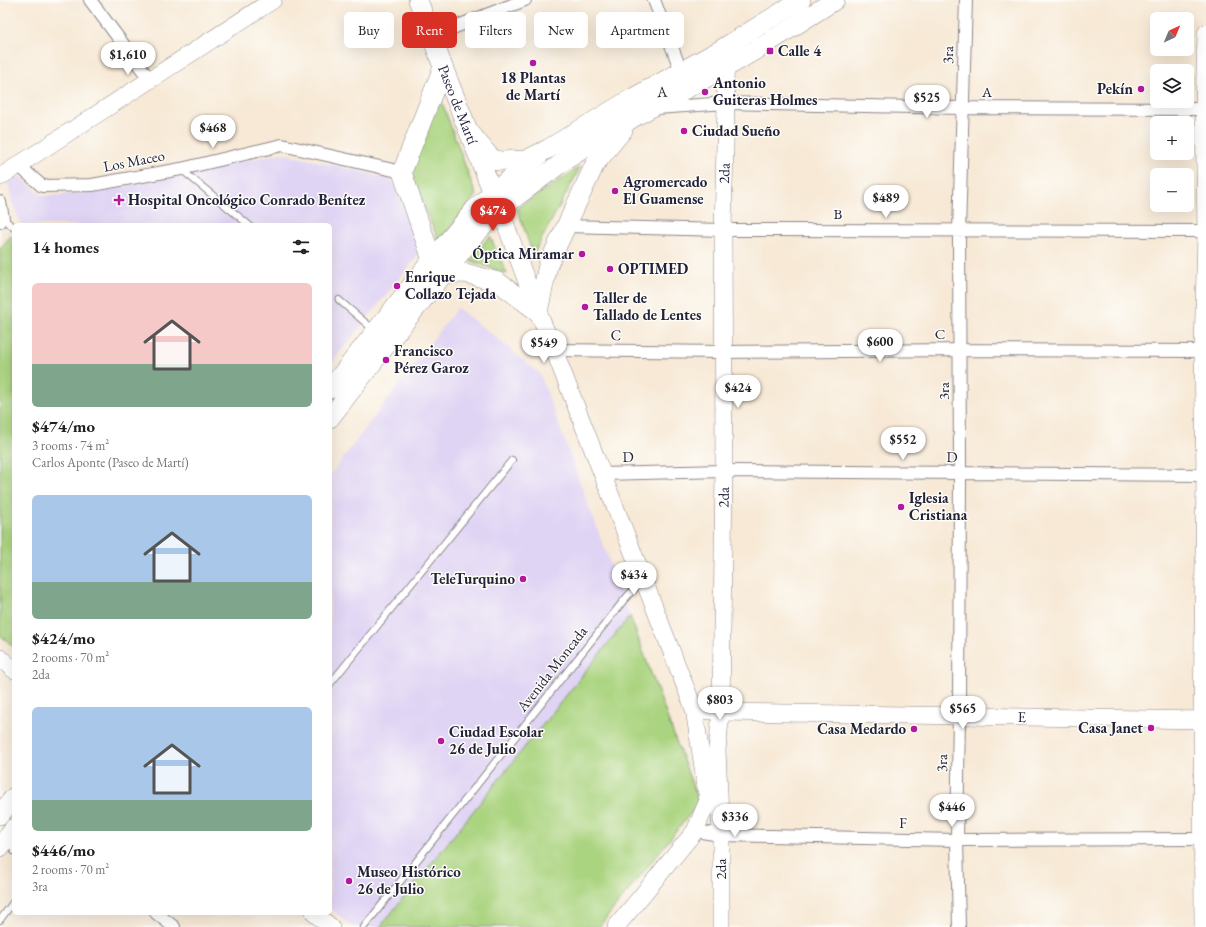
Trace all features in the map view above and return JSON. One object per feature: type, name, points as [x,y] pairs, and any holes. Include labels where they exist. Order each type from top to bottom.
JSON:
[{"type":"main road","points":[[0,177],[273,0]]},
{"type":"main road","name":"Paseo de Martí","points":[[418,0],[423,12]]},
{"type":"main road","points":[[468,130],[490,157],[498,161],[526,160],[548,149],[628,100],[720,50],[801,0]]},
{"type":"main road","points":[[332,386],[432,260],[474,210],[496,201],[564,161],[642,112],[725,68],[835,0]]},
{"type":"main road","points":[[1203,927],[1206,475],[1206,33]]},
{"type":"main road","name":"Paseo de Martí","points":[[436,48],[496,201]]},
{"type":"main road","points":[[432,260],[402,172],[443,67]]},
{"type":"main road","name":"2da","points":[[721,927],[721,835],[717,750],[721,712],[724,471],[723,230],[726,103],[725,68]]},
{"type":"main road","points":[[538,312],[548,265],[595,164],[642,112]]},
{"type":"main road","points":[[332,415],[474,236],[496,201],[548,149]]},
{"type":"main road","points":[[496,201],[694,709],[708,800],[695,831],[616,927]]},
{"type":"main road","points":[[444,274],[465,273],[498,282],[538,312]]},
{"type":"main road","points":[[0,658],[12,668]]},
{"type":"main road","points":[[694,709],[710,732],[717,750]]},
{"type":"main road","name":"E","points":[[694,709],[721,712],[1204,720]]},
{"type":"main road","points":[[0,816],[12,800]]},
{"type":"main road","points":[[317,915],[332,927]]},
{"type":"street","points":[[90,0],[150,80]]},
{"type":"street","points":[[457,26],[525,0]]},
{"type":"street","points":[[654,0],[681,71]]},
{"type":"street","name":"3ra","points":[[959,927],[957,840],[960,473],[959,231],[966,0]]},
{"type":"street","name":"A","points":[[642,112],[726,103],[962,108],[1205,109]]},
{"type":"street","name":"Los Maceo","points":[[18,165],[42,186],[92,185],[181,168],[282,146],[402,172]]},
{"type":"street","points":[[0,202],[1,220]]},
{"type":"street","name":"B","points":[[566,226],[723,230],[1206,232]]},
{"type":"street","name":"C","points":[[554,350],[723,352],[960,350],[1205,351]]},
{"type":"street","name":"D","points":[[602,474],[724,471],[1206,475]]},
{"type":"street","name":"F","points":[[695,831],[721,835],[957,840],[1204,839]]},
{"type":"street","points":[[159,915],[174,927]]},
{"type":"lane","points":[[181,168],[247,223]]},
{"type":"lane","points":[[1,220],[12,227]]},
{"type":"lane","points":[[339,300],[375,331]]},
{"type":"lane","points":[[332,682],[512,460]]},
{"type":"lane","name":"Avenida Moncada","points":[[364,927],[619,606],[643,578]]},
{"type":"lane","points":[[8,836],[12,846]]},
{"type":"lane","points":[[0,920],[12,904]]},
{"type":"shaded area","points":[[281,153],[392,179],[421,252],[332,362],[332,223],[21,223],[12,203],[8,182],[19,176],[43,196],[99,192]]},
{"type":"shaded area","name":"Ciudad Escolar 26 de Julio","points":[[457,308],[497,338],[540,374],[699,803],[599,927],[352,927],[332,910],[332,472]]},
{"type":"green space","points":[[439,94],[476,195],[439,241],[407,168]]},
{"type":"green space","points":[[581,166],[533,255],[517,208]]},
{"type":"green space","points":[[490,236],[507,274],[469,260]]},
{"type":"green space","points":[[12,237],[12,645],[0,635],[0,248]]},
{"type":"green space","points":[[630,616],[699,803],[599,927],[380,927]]},
{"type":"place","name":"Calle 4","points":[[770,51]]},
{"type":"place","name":"18 Plantas de Martí","points":[[533,63]]},
{"type":"place","name":"Pekín","points":[[1141,89]]},
{"type":"place","name":"Antonio Guiteras Holmes","points":[[705,92]]},
{"type":"place","name":"Ciudad Sueño","points":[[684,131]]},
{"type":"place","name":"Agromercado El Guamense","points":[[615,191]]},
{"type":"place","name":"Hospital Oncológico Conrado Benítez","points":[[119,200]]},
{"type":"place","name":"Óptica Miramar","points":[[582,254]]},
{"type":"place","name":"OPTIMED","points":[[610,269]]},
{"type":"place","name":"Enrique Collazo Tejada","points":[[397,286]]},
{"type":"place","name":"Taller de Tallado de Lentes","points":[[585,307]]},
{"type":"place","name":"Francisco Pérez Garoz","points":[[386,360]]},
{"type":"place","name":"Iglesia Cristiana","points":[[901,507]]},
{"type":"place","name":"TeleTurquino","points":[[523,579]]},
{"type":"place","name":"Casa Janet","points":[[1151,728]]},
{"type":"place","name":"Casa Medardo","points":[[914,729]]},
{"type":"place","name":"Ciudad Escolar 26 de Julio","points":[[441,741]]},
{"type":"place","name":"Museo Histórico 26 de Julio","points":[[349,881]]}]
